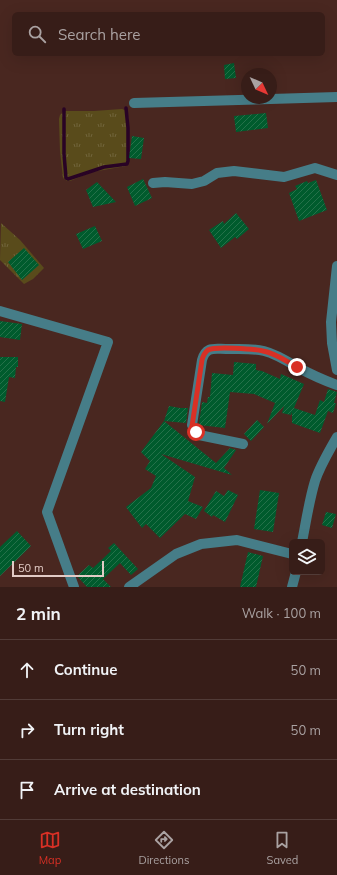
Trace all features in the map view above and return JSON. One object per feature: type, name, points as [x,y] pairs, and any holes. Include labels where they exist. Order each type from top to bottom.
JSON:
[{"type":"street","points":[[134,103],[337,97]]},
{"type":"street","points":[[153,183],[166,182],[192,184],[204,181],[217,173],[234,171],[284,177],[315,168],[337,175]]},
{"type":"street","points":[[337,266],[331,322],[332,343],[337,370]]},
{"type":"street","points":[[0,311],[108,342],[47,512],[74,587]]},
{"type":"street","points":[[243,444],[199,434],[192,426],[202,360],[204,354],[208,351],[212,349],[235,349],[264,351],[277,356],[321,379],[337,385]]},
{"type":"street","points":[[303,539],[316,481],[327,454],[337,437]]},
{"type":"street","points":[[129,587],[176,554],[201,544],[237,540],[289,553]]},
{"type":"street","points":[[292,587],[295,575]]},
{"type":"green space","points":[[122,109],[127,111],[129,121],[126,166],[92,172],[70,181],[63,178],[60,151],[60,115],[64,111]]},
{"type":"green space","points":[[1,223],[20,240],[44,268],[33,279],[24,284],[0,260]]},
{"type":"building","points":[[234,63],[236,78],[225,79],[224,65]]},
{"type":"building","points":[[266,113],[268,128],[236,132],[234,116]]},
{"type":"building","points":[[132,136],[144,138],[141,159],[129,158]]},
{"type":"building","points":[[143,179],[152,198],[135,206],[127,187]]},
{"type":"building","points":[[316,180],[327,210],[299,221],[289,193],[297,189],[295,186],[307,181],[308,183]]},
{"type":"building","points":[[97,182],[116,202],[93,207],[86,190]]},
{"type":"building","points":[[236,213],[249,229],[237,239],[235,237],[221,248],[209,230],[223,221],[224,224]]},
{"type":"building","points":[[95,226],[102,241],[83,249],[76,234]]},
{"type":"building","points":[[24,248],[39,265],[22,280],[8,262]]},
{"type":"building","points":[[0,321],[22,324],[20,340],[0,337]]},
{"type":"building","points":[[0,357],[18,357],[18,367],[16,367],[15,378],[9,377],[5,402],[0,401]]},
{"type":"building","points":[[234,362],[256,364],[256,370],[280,379],[281,374],[304,384],[294,408],[315,415],[320,400],[324,402],[328,389],[337,392],[333,413],[328,411],[320,433],[292,423],[292,412],[291,415],[282,413],[284,406],[267,424],[275,403],[254,394],[230,392],[225,428],[199,425],[202,402],[207,403],[208,397],[210,397],[212,373],[233,375]]},
{"type":"building","points":[[169,406],[188,408],[186,423],[164,421]]},
{"type":"building","points":[[257,420],[264,427],[251,441],[244,434]]},
{"type":"building","points":[[164,421],[216,463],[230,448],[236,450],[224,468],[232,475],[161,454],[195,477],[188,501],[203,507],[196,519],[185,514],[160,538],[146,524],[142,528],[126,507],[151,488],[156,476],[145,469],[150,461],[141,452]]},
{"type":"building","points":[[228,490],[238,495],[225,522],[213,515],[212,517],[204,511],[216,491],[224,496]]},
{"type":"building","points":[[260,490],[279,493],[273,532],[254,529]]},
{"type":"building","points":[[326,512],[336,514],[332,528],[322,525]]},
{"type":"building","points":[[17,531],[31,546],[0,576],[0,547]]},
{"type":"building","points":[[114,543],[138,569],[131,575],[120,563],[103,579],[111,587],[87,587],[77,576],[89,565],[93,568],[111,551],[108,548]]},
{"type":"building","points":[[248,552],[263,556],[256,587],[240,587]]},
{"type":"waterway","points":[[64,109],[64,154],[66,178],[68,179],[104,167],[127,164],[128,128],[126,108]]},
{"type":"route","points":[[196,432],[192,426],[193,416],[202,360],[204,354],[208,351],[212,349],[264,351],[297,367]]}]
